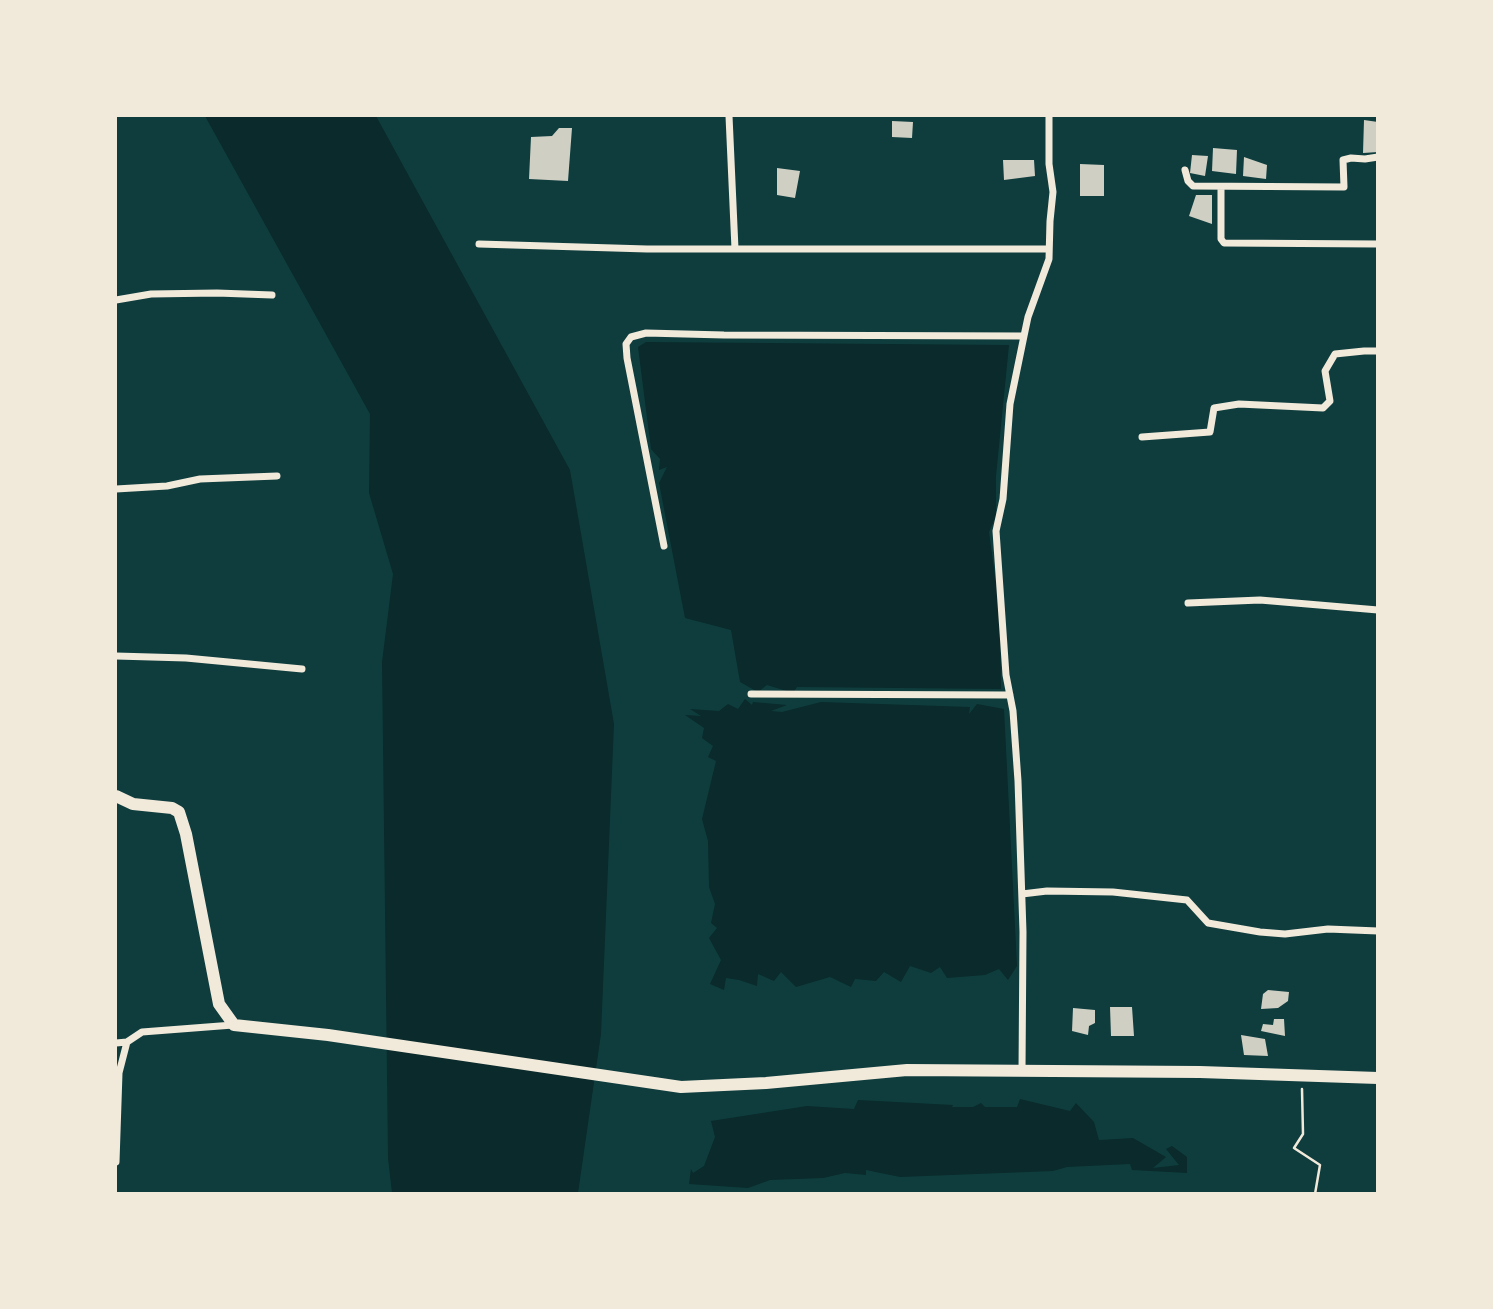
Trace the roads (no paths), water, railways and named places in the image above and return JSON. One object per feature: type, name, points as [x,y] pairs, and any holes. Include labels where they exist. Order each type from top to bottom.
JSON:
[{"type":"main road","points":[[116,796],[133,803],[172,808],[179,812],[186,834],[219,1004],[234,1025],[328,1035],[681,1087],[766,1083],[907,1070],[1377,1078]]},
{"type":"street","points":[[729,116],[735,249]]},
{"type":"street","points":[[1022,1070],[1023,932],[1018,781],[1013,711],[1006,675],[996,531],[1003,499],[1010,404],[1028,317],[1049,259],[1053,192],[1049,164],[1049,116]]},
{"type":"street","points":[[1185,170],[1188,181],[1193,186],[1343,187],[1343,160],[1377,157]]},
{"type":"street","points":[[1221,187],[1221,239],[1224,243],[1377,244]]},
{"type":"street","points":[[479,244],[647,249],[1049,249]]},
{"type":"street","points":[[116,300],[151,294],[272,295]]},
{"type":"street","points":[[664,546],[627,358],[626,344],[631,337],[646,332],[724,335],[1024,336]]},
{"type":"street","points":[[1142,437],[1210,432],[1214,408],[1239,404],[1323,408],[1330,401],[1325,371],[1335,354],[1377,351]]},
{"type":"street","points":[[116,489],[167,486],[200,478],[277,475]]},
{"type":"street","points":[[1188,603],[1259,600],[1377,610]]},
{"type":"street","points":[[116,656],[186,658],[302,670]]},
{"type":"street","points":[[751,694],[1010,695]]},
{"type":"street","points":[[1022,894],[1047,891],[1113,892],[1187,900],[1208,923],[1260,932],[1285,934],[1328,929],[1377,931]]},
{"type":"street","points":[[116,1043],[127,1042],[142,1032],[234,1025]]},
{"type":"street","points":[[116,1162],[119,1073],[127,1042]]},
{"type":"water","points":[[205,116],[376,116],[570,470],[614,724],[601,1034],[578,1193],[392,1193],[388,1158],[382,662],[393,574],[369,493],[370,414]]},
{"type":"water","points":[[646,342],[1009,345],[996,476],[996,516],[989,532],[1000,613],[1001,689],[797,687],[793,693],[767,685],[758,692],[740,682],[731,630],[685,618],[659,483],[667,467],[659,470],[660,459],[651,449],[638,347]]},
{"type":"water","points":[[745,699],[752,705],[753,702],[787,705],[771,711],[782,712],[821,702],[970,707],[969,714],[977,704],[1004,709],[1017,966],[1008,980],[999,969],[985,975],[947,978],[940,967],[931,973],[910,966],[901,982],[884,972],[876,981],[855,979],[851,987],[830,977],[796,987],[781,972],[774,981],[758,974],[757,986],[726,978],[724,990],[710,984],[721,960],[709,938],[717,928],[711,923],[715,904],[709,887],[708,841],[702,819],[716,761],[708,757],[713,746],[702,738],[704,728],[685,715],[701,716],[690,709],[719,711],[728,704],[738,709]]},
{"type":"water","points":[[1020,1099],[1070,1111],[1076,1103],[1094,1122],[1099,1140],[1133,1138],[1166,1157],[1153,1168],[1179,1165],[1166,1149],[1172,1146],[1187,1157],[1187,1173],[1132,1170],[1130,1164],[1067,1167],[1053,1171],[900,1177],[866,1170],[866,1175],[845,1173],[823,1178],[770,1180],[748,1188],[689,1184],[691,1169],[693,1173],[704,1166],[715,1137],[711,1121],[807,1106],[854,1109],[858,1100],[953,1105],[952,1107],[973,1107],[981,1103],[985,1107],[1017,1107]]}]
